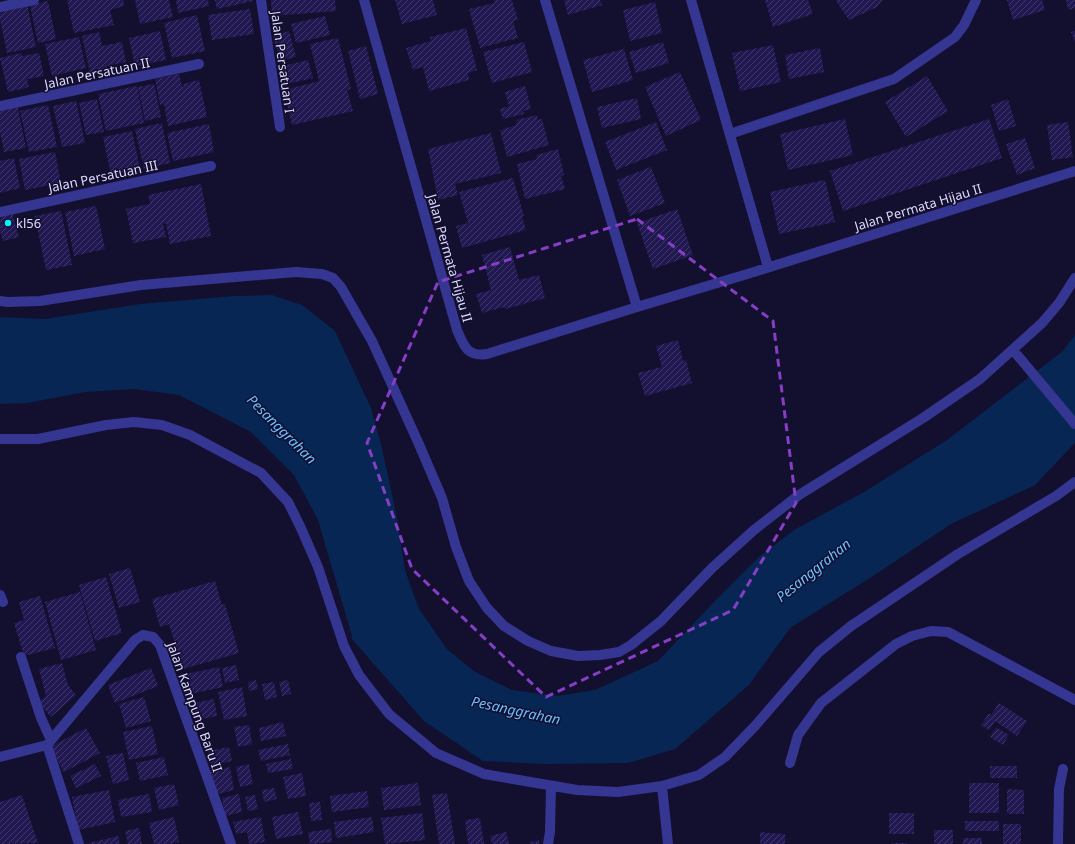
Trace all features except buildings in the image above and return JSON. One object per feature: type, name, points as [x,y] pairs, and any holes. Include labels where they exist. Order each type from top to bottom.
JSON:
[{"type":"street","points":[[0,7],[34,0]]},
{"type":"street","name":"Jalan Persatuan I","points":[[261,0],[280,127]]},
{"type":"street","name":"Jalan Permata Hijau II","points":[[364,0],[455,323],[464,348],[478,355],[487,354],[754,272],[1075,171]]},
{"type":"street","points":[[545,0],[636,307]]},
{"type":"street","points":[[691,0],[768,267]]},
{"type":"street","points":[[730,134],[894,79],[955,37],[964,25],[976,0]]},
{"type":"street","name":"Jalan Persatuan II","points":[[0,106],[199,64]]},
{"type":"street","name":"Jalan Persatuan III","points":[[0,212],[211,166]]},
{"type":"street","points":[[0,301],[40,301],[141,285],[296,272],[322,274],[333,278],[341,286],[372,341],[418,442],[442,498],[456,547],[469,581],[487,608],[504,626],[528,641],[551,651],[578,656],[619,652],[631,645],[661,621],[712,568],[754,530],[788,503],[974,384],[1014,350],[1042,323],[1055,308],[1075,278]]},
{"type":"street","points":[[1014,350],[1075,424]]},
{"type":"street","points":[[0,439],[38,439],[106,425],[134,422],[155,424],[190,435],[261,472],[288,502],[318,567],[344,646],[359,675],[389,714],[436,753],[484,774],[577,790],[618,792],[662,786],[699,775],[725,757],[755,726],[819,652],[851,626],[958,554],[1056,496],[1075,482]]},
{"type":"street","points":[[790,763],[798,735],[821,703],[896,644],[912,636],[931,631],[948,632],[1075,700]]},
{"type":"street","name":"Jalan Kampung Baru II","points":[[49,743],[135,640],[143,635],[153,637],[160,645],[231,844]]},
{"type":"street","points":[[21,657],[49,743],[79,844]]},
{"type":"street","points":[[0,757],[49,743]]},
{"type":"street","points":[[1058,844],[1060,789],[1063,769]]},
{"type":"street","points":[[548,844],[550,832],[551,786]]},
{"type":"street","points":[[662,786],[668,844]]},
{"type":"highlighted area","points":[[637,219],[773,321],[796,503],[733,610],[546,697],[412,569],[367,443],[438,282]]},
{"type":"water","name":"Pesanggrahan","points":[[272,295],[302,305],[335,331],[371,408],[382,448],[397,518],[405,570],[419,609],[447,649],[475,672],[512,690],[557,696],[595,690],[658,661],[759,557],[794,530],[864,492],[947,440],[1063,351],[1075,335],[1075,443],[1035,485],[951,524],[870,578],[790,628],[749,685],[675,749],[628,763],[547,764],[483,761],[424,721],[351,638],[352,636],[318,520],[294,475],[251,432],[179,395],[134,389],[85,392],[28,403],[0,404],[0,317],[45,319],[140,304],[234,296]]},
{"type":"place","name":"kl56","points":[[8,223]]}]
